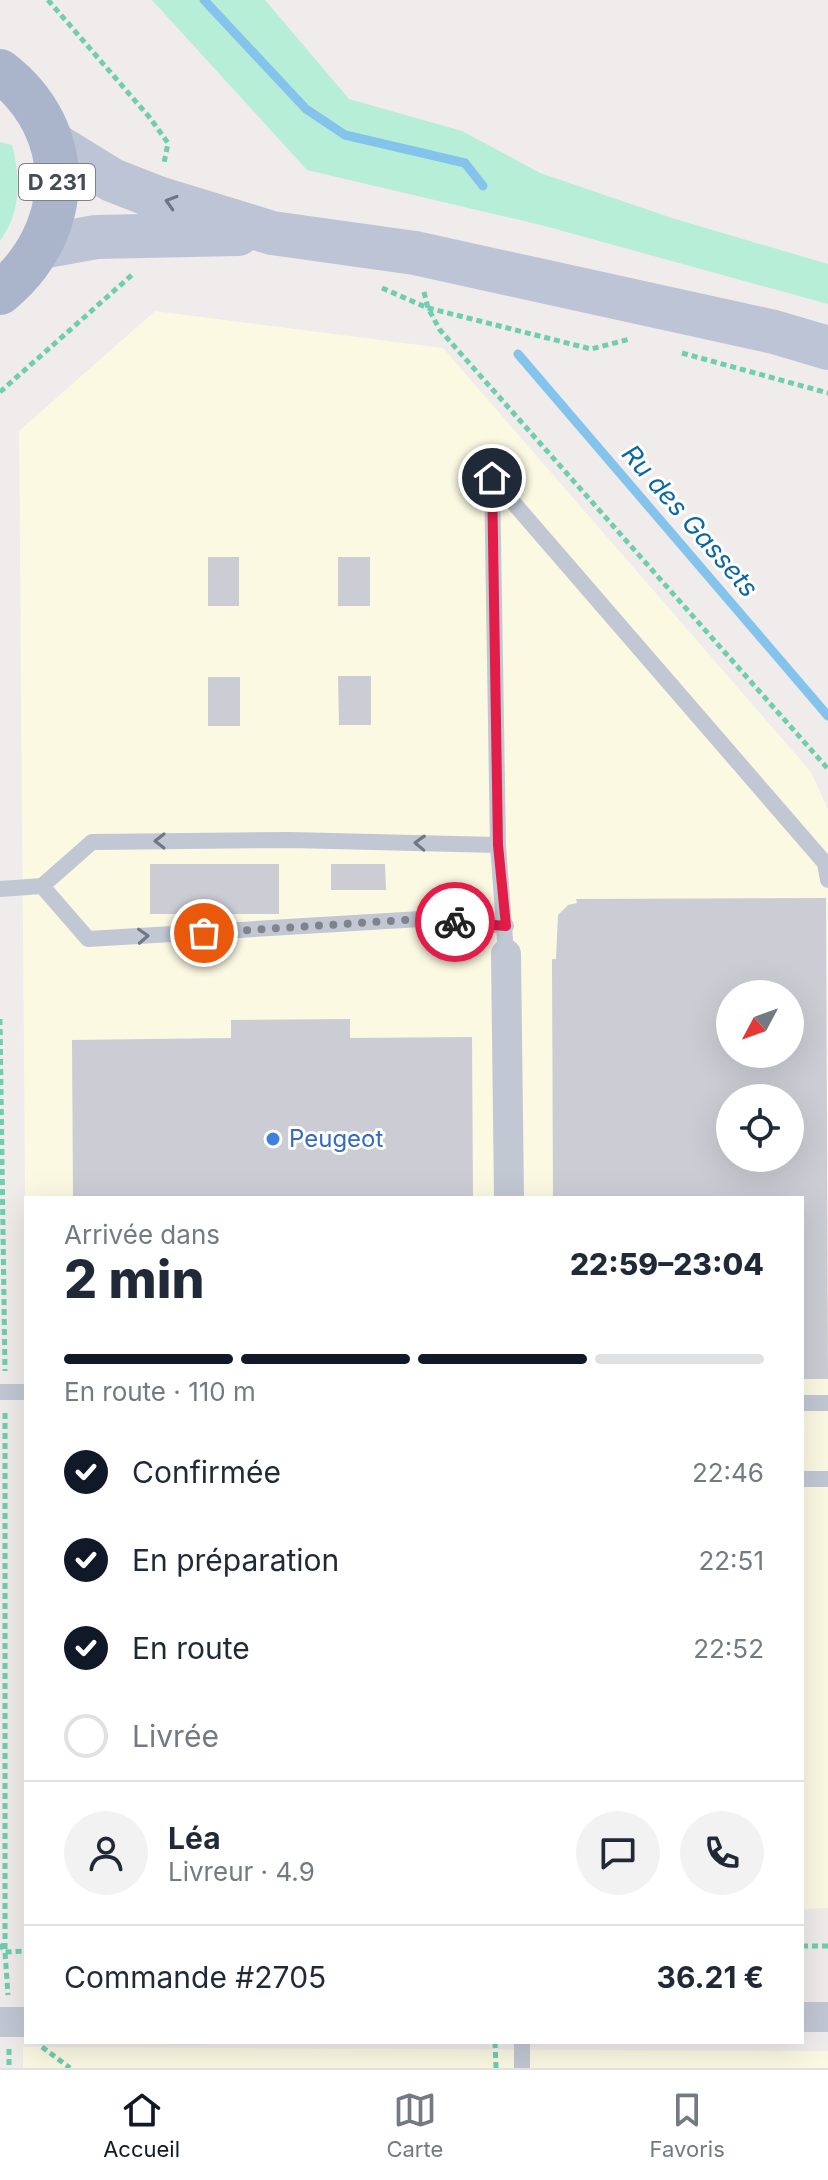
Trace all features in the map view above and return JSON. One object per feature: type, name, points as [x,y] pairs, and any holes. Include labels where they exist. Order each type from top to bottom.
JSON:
[{"type":"main road","name":"D 231","points":[[0,71],[17,84],[38,113],[52,143],[57,180],[54,214],[41,247],[20,276],[0,293]]},
{"type":"main road","points":[[52,143],[112,180],[154,218]]},
{"type":"main road","points":[[41,247],[96,237],[154,218],[272,233],[415,253],[774,332],[828,348]]},
{"type":"street","points":[[506,940],[509,1196]]},
{"type":"street","points":[[804,2017],[828,2017]]},
{"type":"lane","points":[[42,886],[88,939],[421,919],[506,940],[498,845],[492,478],[825,863],[828,880]]},
{"type":"lane","points":[[0,889],[42,886],[92,842],[290,840],[498,845]]},
{"type":"lane","points":[[3,1392],[24,1392]]},
{"type":"lane","points":[[804,1403],[828,1403]]},
{"type":"lane","points":[[804,1479],[828,1479]]},
{"type":"lane","points":[[522,2044],[522,2068]]},
{"type":"path","points":[[0,392],[143,266],[168,143],[48,0]]},
{"type":"path","points":[[415,253],[428,308],[440,330],[828,769]]},
{"type":"path","points":[[376,285],[428,308],[591,349],[630,339]]},
{"type":"path","points":[[676,351],[828,393]]},
{"type":"path","points":[[0,1019],[5,1952],[12,2022],[9,2068]]},
{"type":"path","points":[[0,1944],[5,1952]]},
{"type":"path","points":[[804,1946],[828,1946]]},
{"type":"path","points":[[5,1952],[24,1951]]},
{"type":"path","points":[[38,2044],[70,2068]]},
{"type":"path","points":[[495,2044],[496,2068]]},
{"type":"shaded area","points":[[155,311],[443,348],[811,772],[828,809],[828,1908],[804,1909],[804,1196],[25,1196],[19,431]]},
{"type":"shaded area","points":[[23,2047],[828,2051],[828,2068],[23,2068]]},
{"type":"green space","points":[[152,0],[265,0],[349,99],[462,131],[540,173],[672,218],[828,264],[828,304],[541,225],[307,170]]},
{"type":"green space","points":[[0,142],[12,145],[18,182],[12,218],[0,241]]},
{"type":"building","points":[[208,557],[239,557],[239,606],[208,606]]},
{"type":"building","points":[[338,557],[370,557],[370,606],[338,606]]},
{"type":"building","points":[[338,676],[371,676],[371,725],[339,725]]},
{"type":"building","points":[[208,677],[240,677],[240,726],[208,726]]},
{"type":"building","points":[[150,864],[279,864],[279,914],[150,914]]},
{"type":"building","points":[[331,864],[385,864],[386,890],[331,890]]},
{"type":"building","points":[[826,898],[828,1379],[804,1379],[804,1196],[553,1196],[552,959],[556,959],[558,915],[568,905],[577,903],[576,899]]},
{"type":"building","name":"Peugeot","points":[[350,1019],[350,1038],[472,1037],[473,1196],[73,1196],[72,1040],[231,1038],[231,1020]]},
{"type":"waterway","name":"Ru des Gassets","points":[[204,0],[306,109],[345,135],[465,163],[483,186]]},
{"type":"waterway","name":"Ru des Gassets","points":[[518,354],[828,716]]},
{"type":"way so far","points":[[204,933],[421,919],[455,922]]},
{"type":"place","name":"Peugeot","points":[[273,1139]]},
{"type":"route","points":[[455,922],[506,926],[498,845],[492,478]]}]
